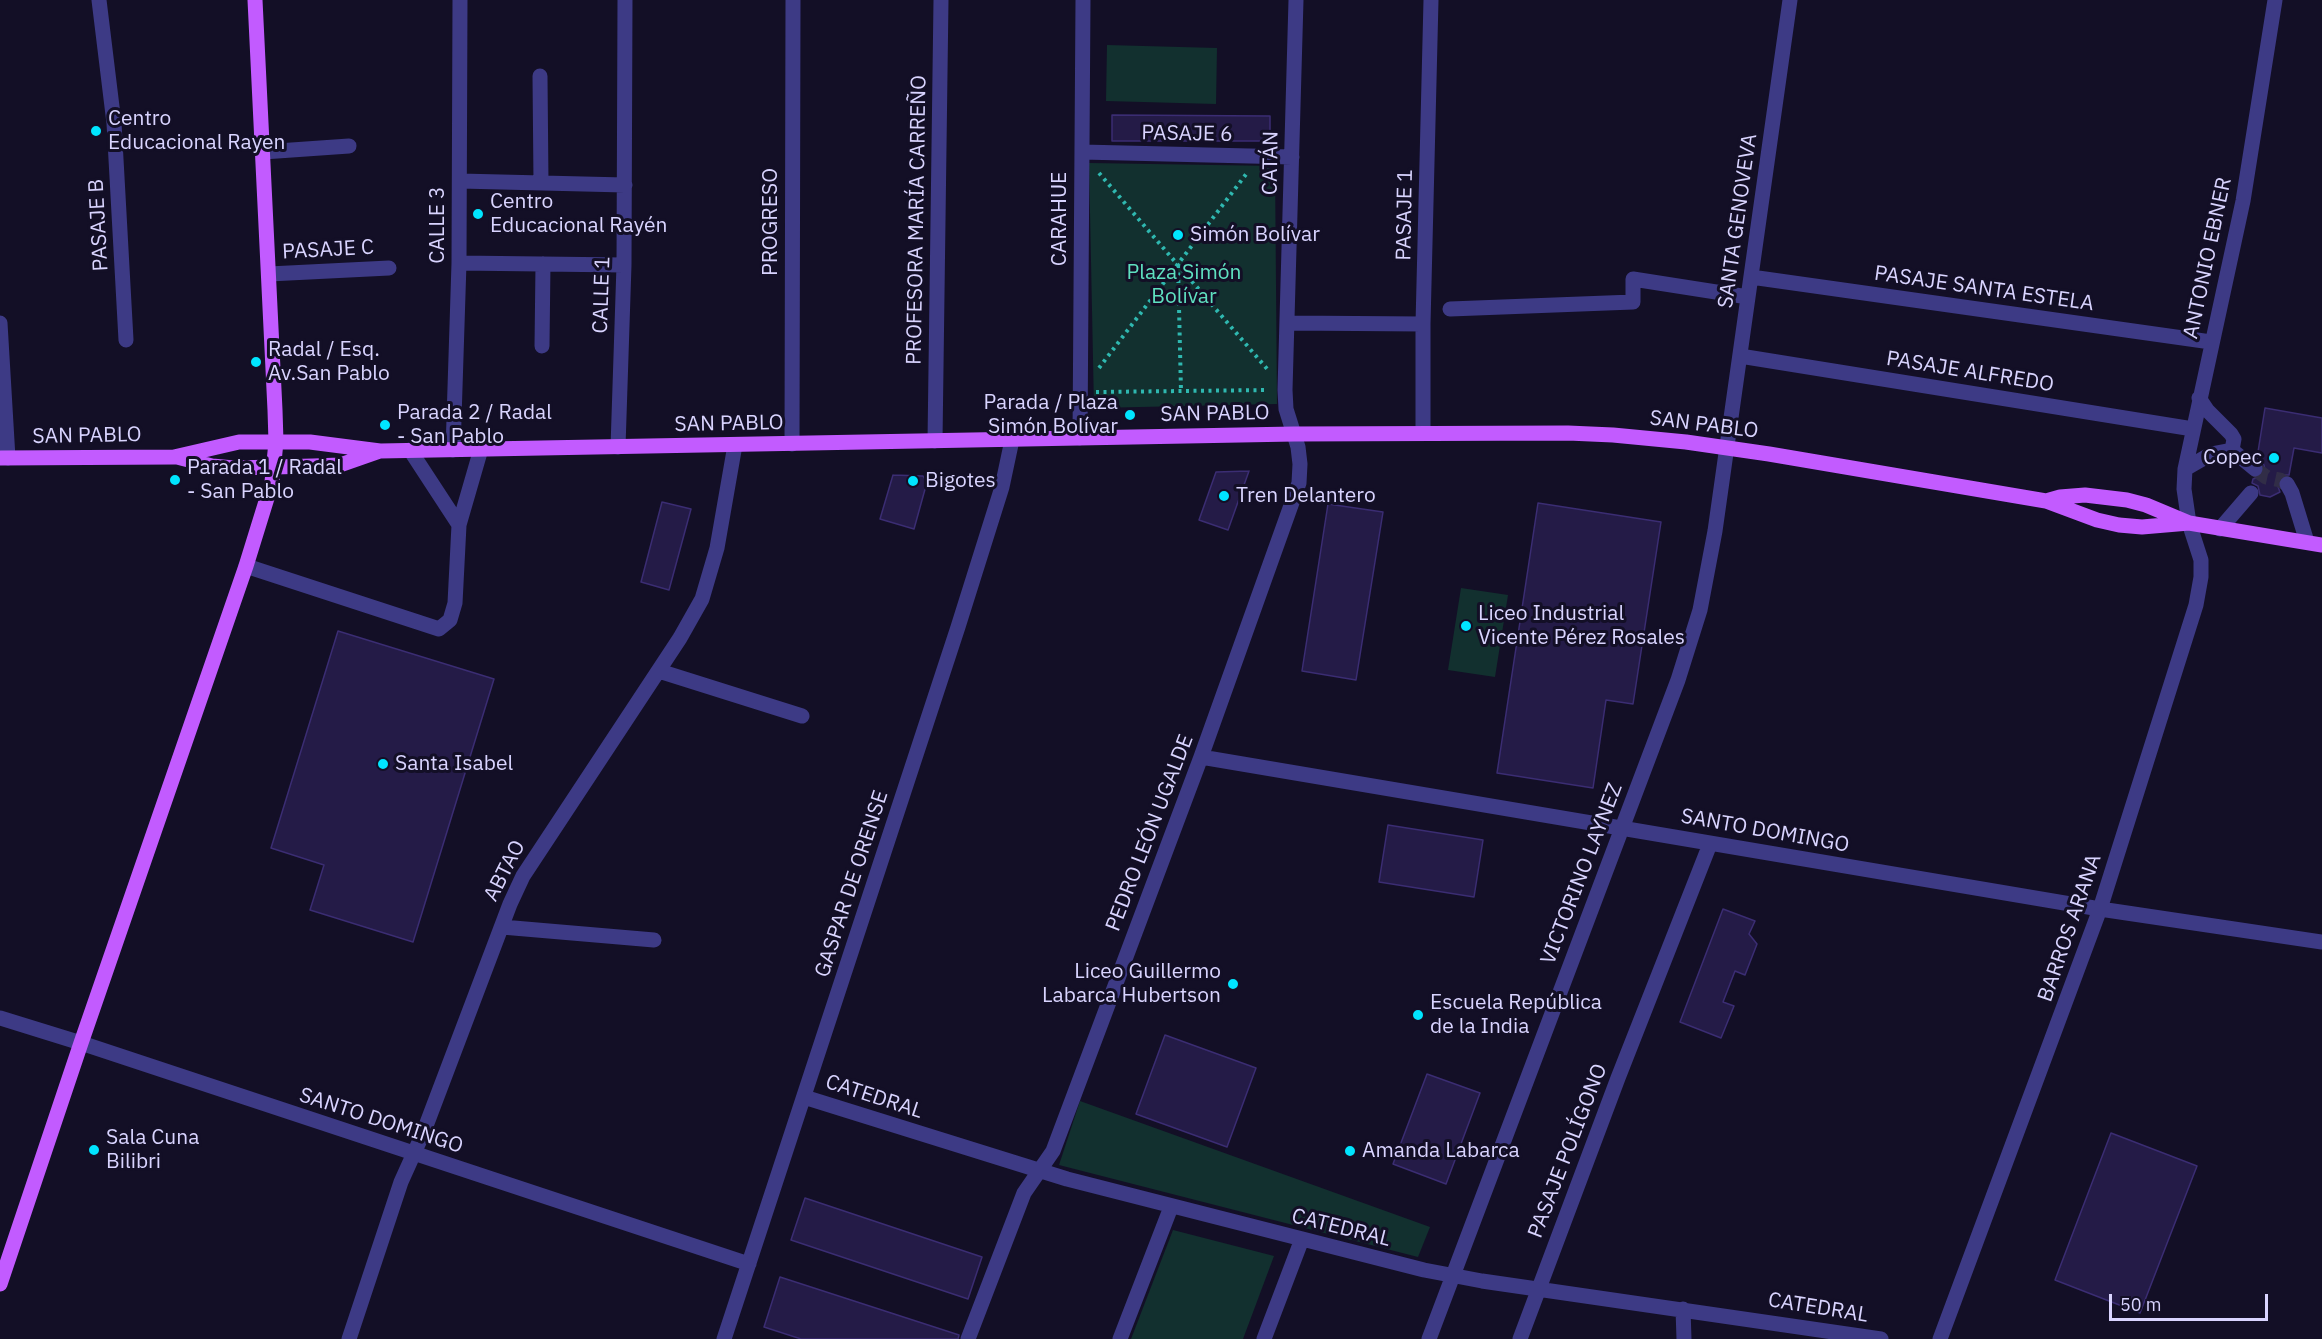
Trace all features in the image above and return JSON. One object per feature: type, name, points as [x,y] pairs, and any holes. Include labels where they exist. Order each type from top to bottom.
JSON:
[{"type":"main road","points":[[0,1284],[246,566],[268,497],[274,467],[276,442],[255,0]]},
{"type":"main road","name":"SAN PABLO","points":[[4,458],[174,457],[239,442],[310,442],[380,451],[1423,432],[1612,435],[1726,447],[2046,501],[2088,517],[2119,525],[2142,527],[2189,524],[2314,543]]},
{"type":"main road","name":"SAN PABLO","points":[[174,457],[212,466],[274,467],[340,465],[380,451]]},
{"type":"main road","name":"SAN PABLO","points":[[2046,501],[2085,495],[2127,500],[2146,505],[2189,524]]},
{"type":"street","name":"PASAJE B","points":[[99,0],[114,123],[126,340]]},
{"type":"street","name":"CALLE 3","points":[[453,450],[459,262],[460,0]]},
{"type":"street","name":"CALLE 1","points":[[618,447],[624,266],[625,0]]},
{"type":"street","name":"PROGRESO","points":[[792,444],[793,0]]},
{"type":"street","name":"PROFESORA MARÍA CARREÑO","points":[[935,441],[940,0]]},
{"type":"street","name":"CARAHUE","points":[[1080,438],[1083,0]]},
{"type":"street","name":"CATÁN","points":[[1294,434],[1286,409],[1285,390],[1296,0]]},
{"type":"street","name":"PASAJE 1","points":[[1423,432],[1423,324],[1431,0]]},
{"type":"street","name":"SANTA GENOVEVA","points":[[1726,447],[1790,0]]},
{"type":"street","name":"ANTONIO EBNER","points":[[2189,524],[2184,489],[2185,469],[2250,161],[2275,0]]},
{"type":"street","points":[[540,76],[541,183]]},
{"type":"street","points":[[263,152],[349,146]]},
{"type":"street","name":"PASAJE 6","points":[[1082,152],[1292,157]]},
{"type":"street","points":[[460,182],[625,185]]},
{"type":"street","points":[[459,262],[624,266]]},
{"type":"street","points":[[542,346],[543,264]]},
{"type":"street","name":"PASAJE C","points":[[269,274],[389,268]]},
{"type":"street","name":"PASAJE SANTA ESTELA","points":[[1751,277],[2211,342]]},
{"type":"street","points":[[1450,309],[1633,302],[1633,279],[1748,297]]},
{"type":"street","points":[[0,323],[4,458]]},
{"type":"street","points":[[1288,323],[1423,324]]},
{"type":"street","name":"PASAJE ALFREDO","points":[[1740,356],[2193,429]]},
{"type":"street","points":[[2199,398],[2231,434],[2234,439],[2232,450]]},
{"type":"street","name":"PEDRO LEÓN UGALDE","points":[[968,1339],[1024,1193],[1053,1151],[1201,757],[1299,483],[1300,464],[1294,434]]},
{"type":"street","name":"GASPAR DE ORENSE","points":[[724,1339],[962,616],[1002,487],[1011,440]]},
{"type":"street","name":"ABTAO","points":[[349,1339],[401,1182],[523,876],[659,670],[694,614],[705,591],[719,537],[735,445]]},
{"type":"street","name":"VICTORINO LAYNEZ","points":[[1429,1339],[1678,680],[1700,610],[1726,447]]},
{"type":"street","points":[[246,566],[439,629],[450,620],[455,603],[459,525],[481,449]]},
{"type":"street","points":[[410,450],[459,525]]},
{"type":"street","points":[[2185,469],[2211,454],[2232,450]]},
{"type":"street","points":[[2232,450],[2255,469]]},
{"type":"street","points":[[2287,484],[2314,543]]},
{"type":"street","points":[[2220,528],[2251,493]]},
{"type":"street","name":"BARROS ARANA","points":[[1940,1339],[2100,909],[2196,605],[2201,578],[2201,560],[2189,524]]},
{"type":"street","points":[[659,670],[802,716]]},
{"type":"street","name":"SANTO DOMINGO","points":[[1201,757],[2100,909],[2322,942]]},
{"type":"street","name":"PASAJE POLÍGONO","points":[[1520,1339],[1618,1078],[1710,844]]},
{"type":"street","points":[[502,927],[654,940]]},
{"type":"street","name":"SANTO DOMINGO","points":[[0,1018],[748,1263]]},
{"type":"street","name":"CATEDRAL","points":[[804,1097],[1038,1171],[1171,1207],[1452,1276],[1881,1339]]},
{"type":"street","points":[[1120,1339],[1171,1207]]},
{"type":"street","points":[[1264,1339],[1302,1239]]},
{"type":"street","points":[[1683,1309],[1684,1339]]},
{"type":"path","points":[[1082,152],[1285,390]]},
{"type":"path","points":[[1080,393],[1260,156]]},
{"type":"path","points":[[1178,264],[1181,392]]},
{"type":"path","points":[[1080,393],[1285,390]]},
{"type":"green space","points":[[1107,45],[1217,48],[1216,104],[1106,101]]},
{"type":"green space","name":"Plaza Simón Bolívar","points":[[1089,163],[1275,166],[1277,404],[1094,408]]},
{"type":"green space","points":[[1461,588],[1508,595],[1495,677],[1448,670]]},
{"type":"green space","points":[[1080,1101],[1430,1227],[1418,1257],[1059,1165]]},
{"type":"green space","points":[[1173,1230],[1274,1256],[1243,1339],[1131,1339]]},
{"type":"building","points":[[1112,115],[1270,116],[1270,141],[1112,141]]},
{"type":"building","points":[[2265,408],[2322,418],[2322,453],[2294,448],[2289,475],[2283,475],[2278,480],[2280,492],[2270,497],[2260,495],[2258,486],[2252,483],[2253,479],[2262,476],[2265,470],[2264,465],[2257,458]]},
{"type":"building","name":"Tren Delantero","points":[[1249,471],[1228,530],[1199,520],[1216,472]]},
{"type":"building","points":[[893,475],[923,476],[927,482],[914,529],[880,519]]},
{"type":"building","points":[[662,502],[691,509],[669,590],[641,582]]},
{"type":"building","points":[[1538,503],[1661,522],[1633,704],[1606,700],[1593,788],[1497,773]]},
{"type":"building","points":[[1328,504],[1383,512],[1356,680],[1302,671]]},
{"type":"building","name":"Santa Isabel","points":[[338,631],[494,679],[413,942],[310,910],[324,865],[271,848]]},
{"type":"building","points":[[1388,825],[1483,840],[1474,897],[1379,882]]},
{"type":"building","points":[[1723,909],[1755,921],[1749,934],[1757,944],[1745,975],[1735,971],[1723,1002],[1734,1006],[1721,1038],[1680,1022]]},
{"type":"building","points":[[1165,1035],[1256,1068],[1227,1147],[1136,1114]]},
{"type":"building","points":[[1427,1074],[1480,1093],[1446,1184],[1393,1164]]},
{"type":"building","points":[[2111,1133],[2197,1166],[2140,1313],[2055,1280]]},
{"type":"building","points":[[805,1198],[982,1257],[968,1299],[791,1240]]},
{"type":"building","points":[[780,1277],[959,1335],[958,1339],[801,1339],[764,1327]]},
{"type":"tunnel","points":[[2255,469],[2266,477],[2287,484]]},
{"type":"place","name":"Centro Educacional Rayen","points":[[96,131]]},
{"type":"place","name":"Centro Educacional Rayén","points":[[478,214]]},
{"type":"place","name":"Simón Bolívar","points":[[1178,235]]},
{"type":"place","name":"Radal / Esq. Av.San Pablo","points":[[256,362]]},
{"type":"place","name":"Parada / Plaza Simón Bolívar","points":[[1130,415]]},
{"type":"place","name":"Parada 2 / Radal - San Pablo","points":[[385,425]]},
{"type":"place","name":"Copec","points":[[2274,458]]},
{"type":"place","name":"Parada 1 / Radal - San Pablo","points":[[175,480]]},
{"type":"place","name":"Bigotes","points":[[913,481]]},
{"type":"place","name":"Tren Delantero","points":[[1224,496]]},
{"type":"place","name":"Liceo Industrial Vicente Pérez Rosales","points":[[1466,626]]},
{"type":"place","name":"Santa Isabel","points":[[383,764]]},
{"type":"place","name":"Liceo Guillermo Labarca Hubertson","points":[[1233,984]]},
{"type":"place","name":"Escuela República de la India","points":[[1418,1015]]},
{"type":"place","name":"Sala Cuna Bilibri","points":[[94,1150]]},
{"type":"place","name":"Amanda Labarca","points":[[1350,1151]]}]
